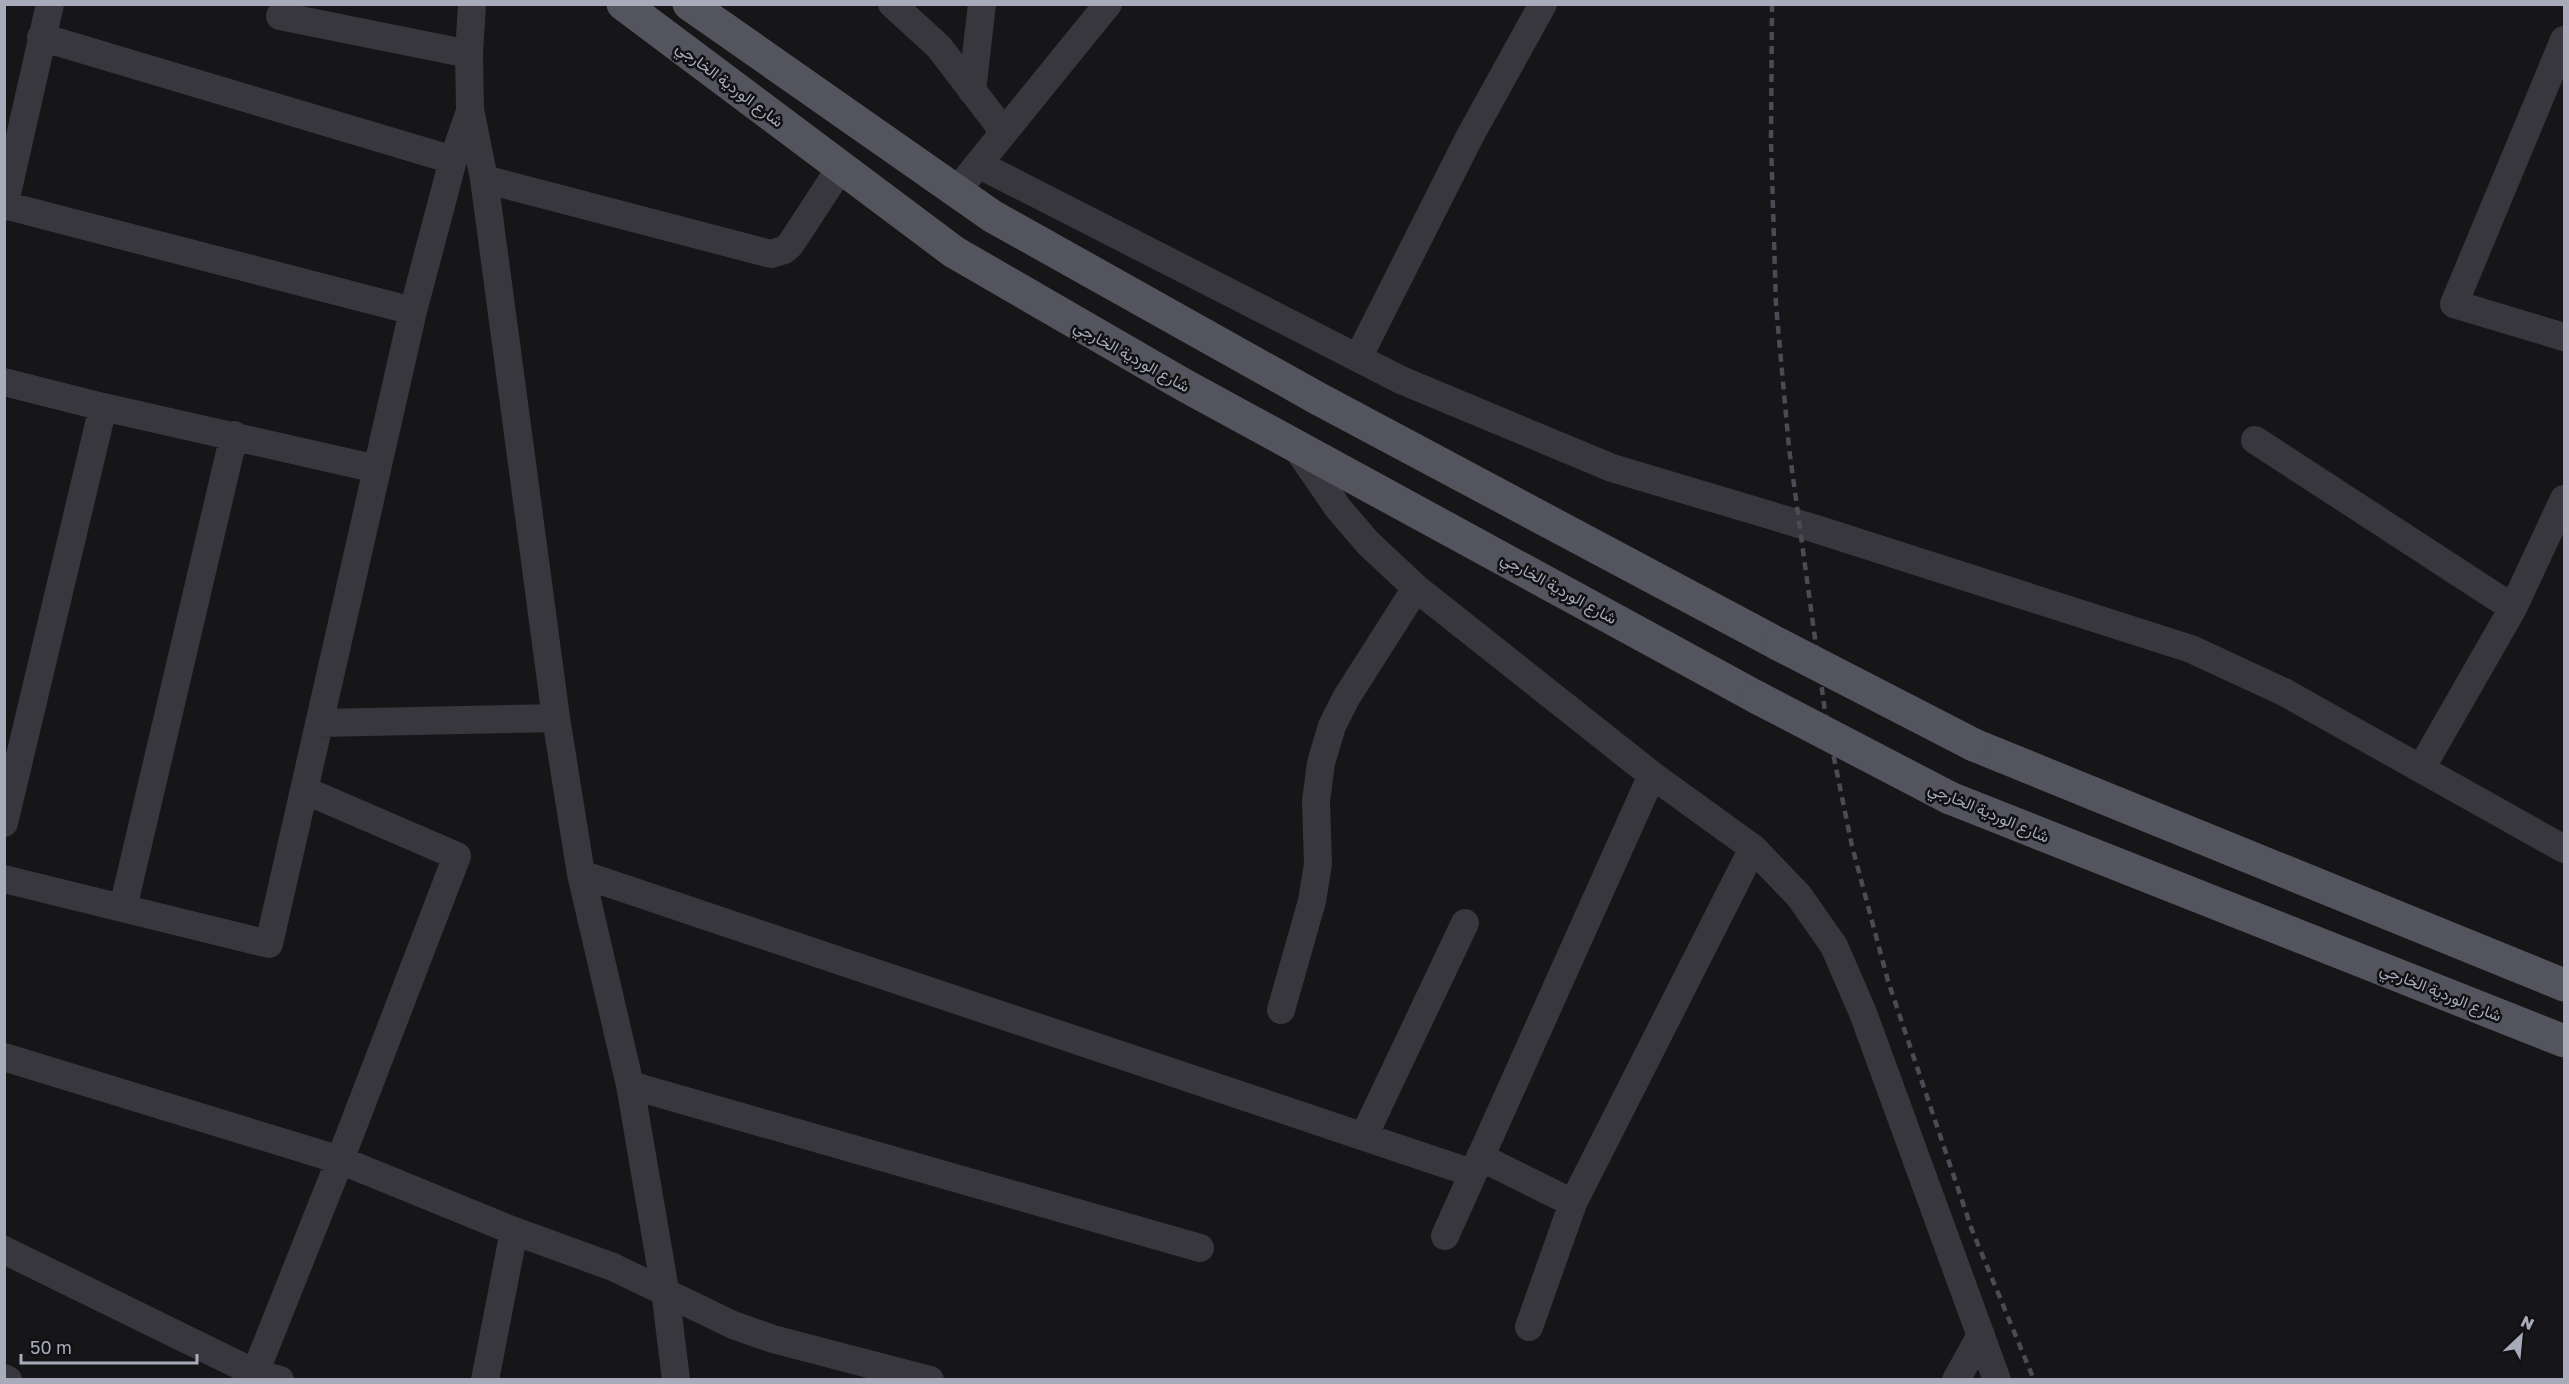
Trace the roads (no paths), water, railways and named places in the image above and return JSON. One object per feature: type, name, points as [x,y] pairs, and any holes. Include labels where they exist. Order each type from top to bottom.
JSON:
[{"type":"main road","name":"شارع الوردية الخارجي","points":[[623,4],[954,252],[1091,333],[1758,698],[1950,798],[2565,1041]]},
{"type":"main road","points":[[689,4],[992,216],[1317,398],[1778,644],[1974,745],[2565,984]]},
{"type":"main road","points":[[850,173],[892,185],[902,173],[899,151]]},
{"type":"main road","points":[[954,252],[945,225],[951,213],[962,207],[992,216]]},
{"type":"street","points":[[50,4],[5,206],[413,311]]},
{"type":"street","points":[[472,4],[469,54],[470,109],[484,179],[556,718],[581,874],[630,1086],[665,1290],[676,1380]]},
{"type":"street","points":[[892,4],[939,47],[1004,132]]},
{"type":"street","points":[[972,91],[982,4]]},
{"type":"street","points":[[956,191],[1108,4]]},
{"type":"street","points":[[1358,358],[1470,136],[1543,4]]},
{"type":"street","points":[[280,16],[469,54]]},
{"type":"street","points":[[41,38],[453,160]]},
{"type":"street","points":[[2565,40],[2454,304],[2565,337]]},
{"type":"street","points":[[4,879],[269,944],[413,311],[453,160],[470,109]]},
{"type":"street","points":[[978,164],[1401,380],[1612,468],[1816,529],[2192,649],[2284,692],[2422,767],[2565,849]]},
{"type":"street","points":[[484,179],[771,254],[784,250],[790,245],[850,173]]},
{"type":"street","points":[[4,382],[102,407],[377,469]]},
{"type":"street","points":[[4,823],[102,407]]},
{"type":"street","points":[[123,908],[234,435]]},
{"type":"street","points":[[2254,440],[2513,608]]},
{"type":"street","points":[[1293,443],[1338,508],[1368,543],[1416,588],[1652,775],[1752,848],[1799,896],[1834,946],[1863,1013],[1997,1380]]},
{"type":"street","points":[[2422,767],[2513,608],[2565,499]]},
{"type":"street","points":[[1281,1010],[1312,901],[1318,864],[1316,801],[1321,763],[1332,726],[1346,698],[1416,588]]},
{"type":"street","points":[[319,723],[556,718]]},
{"type":"street","points":[[1445,1236],[1652,775]]},
{"type":"street","points":[[4,1250],[267,1376],[340,1160],[457,856],[304,790]]},
{"type":"street","points":[[1529,1327],[1573,1203],[1752,848]]},
{"type":"street","points":[[581,874],[1364,1136],[1476,1165],[1573,1203]]},
{"type":"street","points":[[1364,1136],[1465,923]]},
{"type":"street","points":[[4,1057],[340,1160],[514,1232],[613,1267],[665,1290],[732,1325],[773,1339],[930,1380]]},
{"type":"street","points":[[630,1086],[1200,1248]]},
{"type":"street","points":[[485,1380],[514,1232]]},
{"type":"street","points":[[1956,1380],[1981,1335]]},
{"type":"railway","points":[[1772,4],[1771,141],[1776,305],[1789,448],[1826,719],[1852,846],[1888,981],[1972,1230],[2034,1380]]}]
